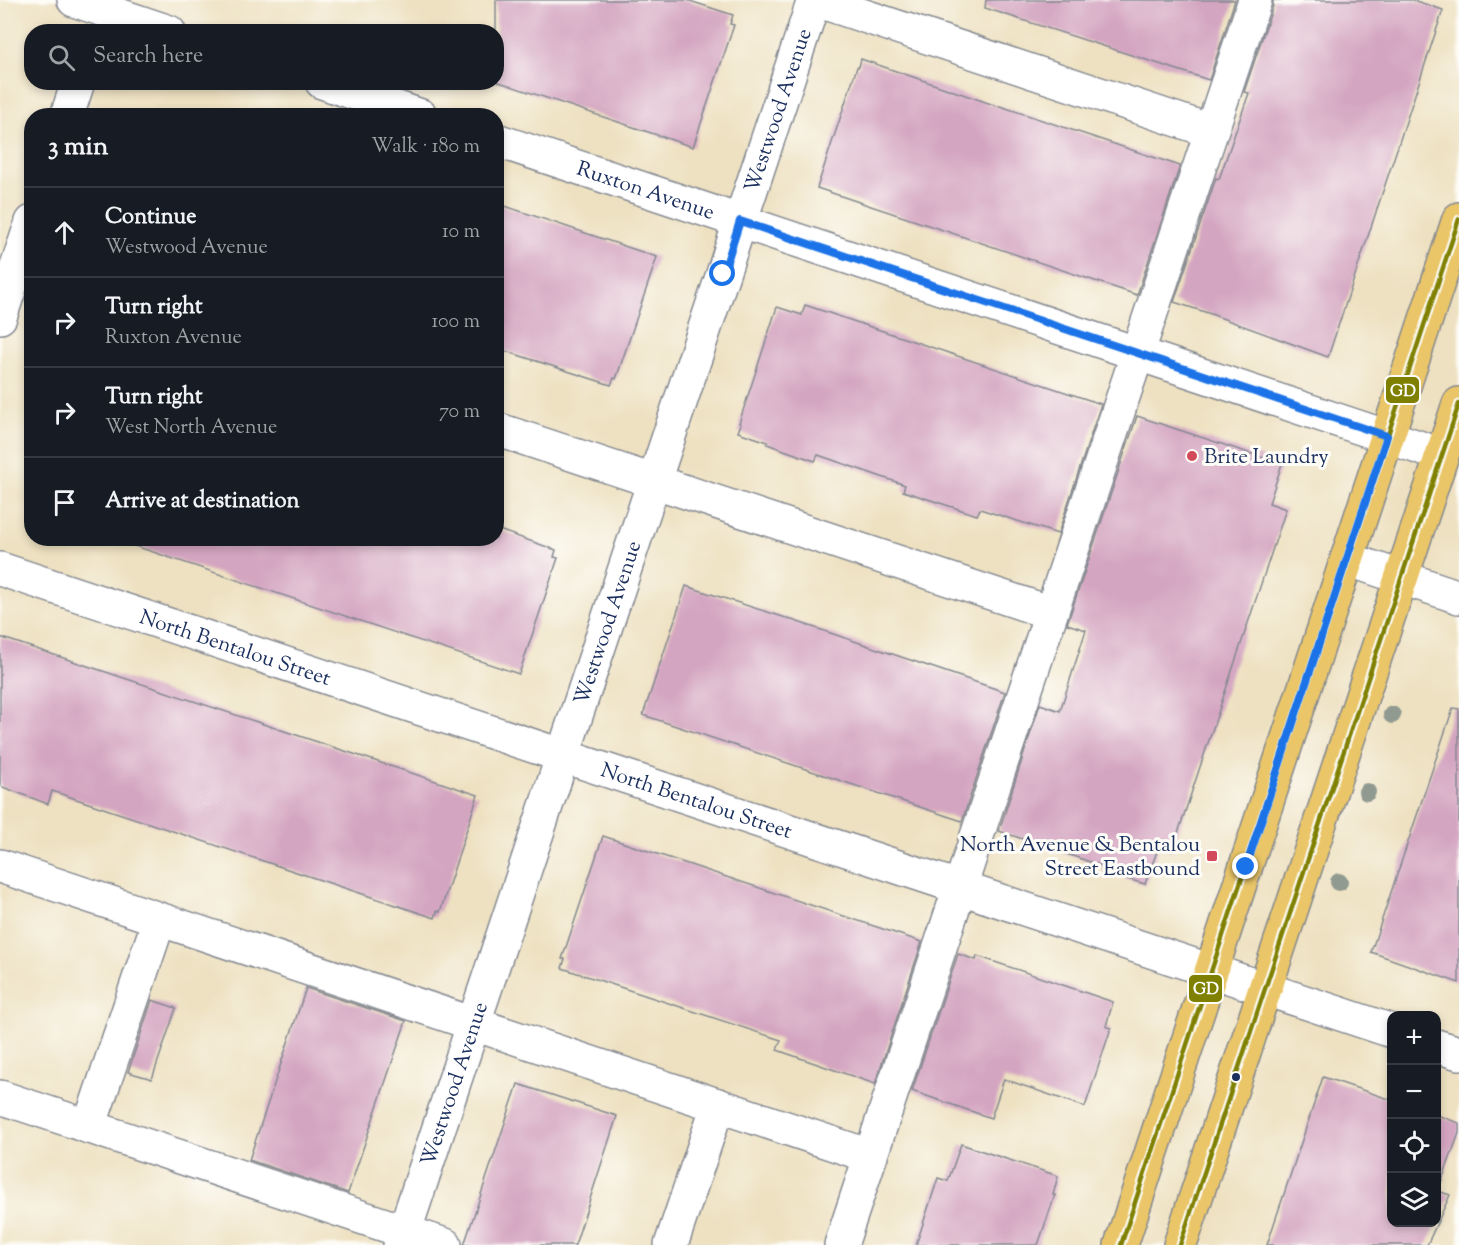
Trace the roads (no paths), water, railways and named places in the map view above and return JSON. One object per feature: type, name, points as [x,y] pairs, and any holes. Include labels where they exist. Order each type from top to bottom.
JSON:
[{"type":"main road","points":[[1121,1245],[1459,219]]},
{"type":"main road","points":[[1180,1245],[1459,404]]},
{"type":"street","points":[[815,0],[1211,131]]},
{"type":"street","name":"Westwood Avenue","points":[[402,1238],[815,0]]},
{"type":"street","points":[[841,1245],[1255,0]]},
{"type":"street","points":[[94,10],[142,24]]},
{"type":"street","points":[[70,108],[75,90]]},
{"type":"street","points":[[346,90],[398,108]]},
{"type":"street","name":"Ruxton Avenue","points":[[504,143],[1442,454]]},
{"type":"street","points":[[0,317],[24,246]]},
{"type":"street","points":[[504,432],[1051,613]]},
{"type":"street","points":[[1347,558],[1459,597]]},
{"type":"street","name":"North Bentalou Street","points":[[0,569],[1387,1028]]},
{"type":"street","points":[[0,866],[870,1156]]},
{"type":"street","points":[[90,1127],[159,920]]},
{"type":"street","points":[[1441,1047],[1459,1053]]},
{"type":"street","points":[[0,1097],[402,1238],[445,1245]]},
{"type":"street","points":[[671,1245],[718,1105]]},
{"type":"place","name":"Brite Laundry","points":[[1192,456]]},
{"type":"place","name":"North Avenue & Bentalou Street Eastbound","points":[[1212,856]]}]
